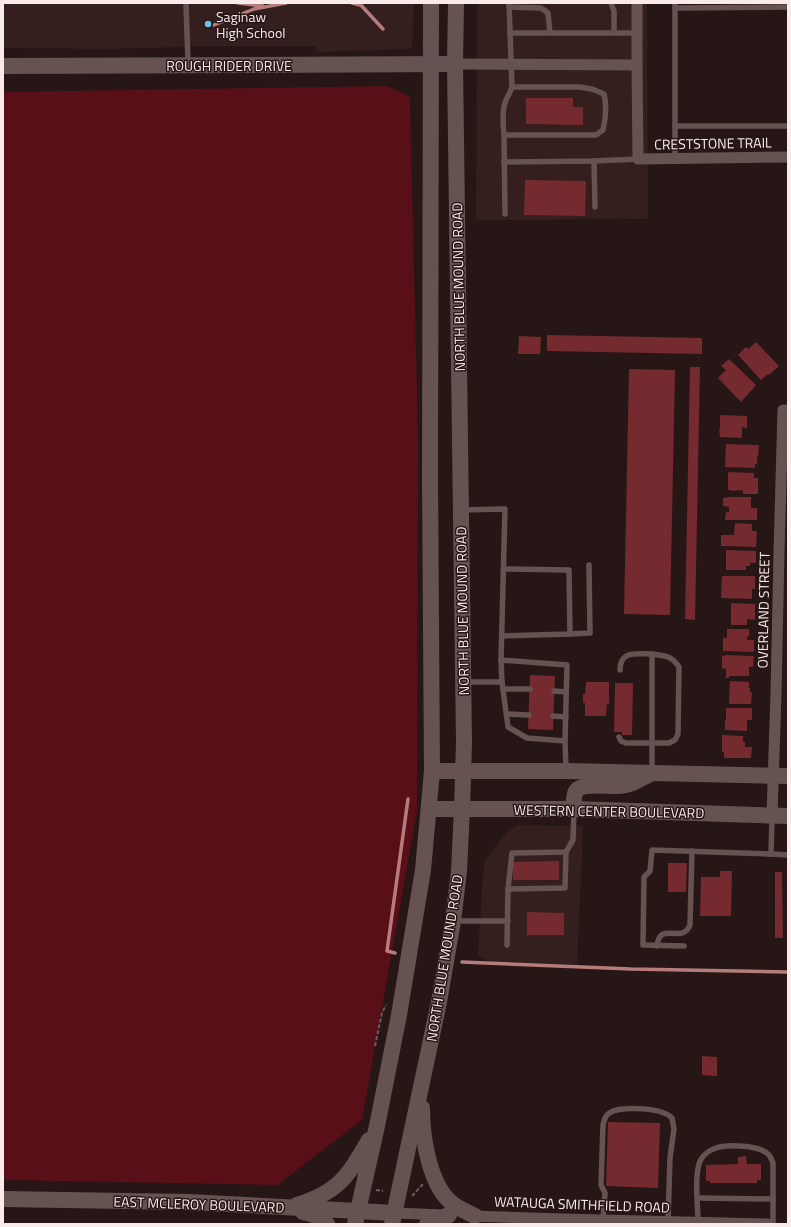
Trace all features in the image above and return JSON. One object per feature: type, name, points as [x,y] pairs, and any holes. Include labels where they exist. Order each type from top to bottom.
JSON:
[{"type":"main road","name":"NORTH BLUE MOUND ROAD","points":[[357,1217],[399,1015],[423,870],[432,771],[430,485],[431,3]]},
{"type":"main road","name":"NORTH BLUE MOUND ROAD","points":[[394,1218],[439,1002],[453,921],[459,871],[463,771],[463,682],[455,64],[456,3]]},
{"type":"main road","name":"ROUGH RIDER DRIVE","points":[[3,66],[455,64]]},
{"type":"main road","points":[[432,771],[566,771],[781,775]]},
{"type":"main road","points":[[574,809],[574,797],[576,791],[580,788],[631,784],[652,773]]},
{"type":"main road","name":"WESTERN CENTER BOULEVARD","points":[[429,809],[574,809],[788,816]]},
{"type":"main road","points":[[422,1082],[423,1126],[429,1159],[438,1187],[453,1204],[475,1220]]},
{"type":"main road","points":[[290,1208],[324,1195],[334,1188],[350,1172],[377,1126]]},
{"type":"main road","name":"EAST MCLEROY BOULEVARD","points":[[3,1199],[188,1202],[290,1208],[357,1217],[394,1218]]},
{"type":"main road","points":[[290,1208],[315,1215],[327,1224]]},
{"type":"main road","points":[[427,1224],[449,1215]]},
{"type":"street","points":[[637,3],[638,159]]},
{"type":"street","points":[[455,64],[637,65]]},
{"type":"street","name":"CRESTSTONE TRAIL","points":[[638,159],[788,157]]},
{"type":"street","name":"OVERLAND STREET","points":[[772,815],[781,775],[776,694],[783,552],[783,410],[788,410]]},
{"type":"street","points":[[776,694],[788,694]]},
{"type":"street","name":"WATAUGA SMITHFIELD ROAD","points":[[394,1218],[449,1215],[475,1220],[562,1222],[603,1220],[768,1224]]},
{"type":"lane","points":[[186,3],[188,65]]},
{"type":"lane","points":[[611,3],[614,11],[614,33]]},
{"type":"lane","points":[[505,214],[503,115],[505,103],[510,95],[512,87],[509,5],[541,8],[548,13],[550,33]]},
{"type":"lane","points":[[675,158],[675,6],[788,7]]},
{"type":"lane","points":[[510,33],[637,33]]},
{"type":"lane","points":[[504,135],[596,135],[603,130],[605,120],[606,103],[604,94],[592,89],[579,87],[512,87]]},
{"type":"lane","points":[[675,126],[788,126]]},
{"type":"lane","points":[[504,162],[638,159]]},
{"type":"lane","points":[[594,161],[595,207]]},
{"type":"lane","points":[[461,510],[505,509],[501,660],[502,682],[508,727],[527,738],[565,741]]},
{"type":"lane","points":[[502,636],[590,633],[589,565]]},
{"type":"lane","points":[[504,569],[569,570],[570,634]]},
{"type":"lane","points":[[619,737],[621,741],[626,743],[669,744],[675,740],[678,734],[679,667],[670,657],[652,654],[632,654],[622,659],[620,670]]},
{"type":"lane","points":[[652,654],[652,773]]},
{"type":"lane","points":[[501,660],[567,665],[565,741],[566,771]]},
{"type":"lane","points":[[463,682],[502,682]]},
{"type":"lane","points":[[503,689],[530,689]]},
{"type":"lane","points":[[554,691],[566,692]]},
{"type":"lane","points":[[506,714],[529,715]]},
{"type":"lane","points":[[553,716],[566,717]]},
{"type":"lane","points":[[508,889],[565,888],[566,852],[573,840],[574,809]]},
{"type":"lane","points":[[772,815],[772,854]]},
{"type":"lane","points":[[684,946],[643,945],[644,876],[650,871],[652,850],[788,855]]},
{"type":"lane","points":[[657,946],[658,938],[661,934],[684,933],[688,930],[690,925],[692,851]]},
{"type":"lane","points":[[507,945],[508,889],[512,853],[566,852]]},
{"type":"lane","points":[[453,921],[508,922]]},
{"type":"lane","points":[[603,1220],[605,1193],[601,1185],[603,1125],[606,1116],[609,1113],[616,1110],[640,1108],[664,1113],[672,1118],[674,1129],[670,1158],[668,1222]]},
{"type":"lane","points":[[698,1222],[697,1177],[700,1161],[707,1152],[717,1147],[743,1146],[760,1149],[770,1156],[773,1163],[773,1224]]},
{"type":"lane","points":[[698,1198],[773,1199]]},
{"type":"path","points":[[412,1196],[427,1181]]},
{"type":"path","points":[[376,1190],[383,1191]]},
{"type":"shaded area","name":"Saginaw High School","points":[[3,3],[414,3],[412,49],[316,52],[315,46],[214,46],[111,49],[3,48]]},
{"type":"shaded area","points":[[477,3],[647,3],[648,219],[476,220]]},
{"type":"shaded area","points":[[387,86],[410,97],[418,438],[417,811],[362,1120],[277,1185],[3,1180],[3,92]]},
{"type":"shaded area","points":[[518,825],[583,826],[577,965],[495,964],[478,956],[484,861],[506,833]]},
{"type":"building","points":[[526,98],[573,98],[573,107],[583,107],[583,125],[526,124]]},
{"type":"building","points":[[525,180],[586,181],[585,216],[524,215]]},
{"type":"building","points":[[547,335],[702,338],[702,354],[547,351]]},
{"type":"building","points":[[519,336],[541,337],[540,354],[518,354]]},
{"type":"building","points":[[756,342],[779,366],[761,380],[738,355],[746,347],[748,349]]},
{"type":"building","points":[[729,359],[756,385],[741,402],[718,378],[726,370],[721,366]]},
{"type":"building","points":[[690,367],[700,367],[695,620],[685,619]]},
{"type":"building","points":[[629,369],[675,370],[670,615],[624,614]]},
{"type":"building","points":[[720,415],[747,416],[747,428],[742,427],[742,438],[720,437]]},
{"type":"building","points":[[726,444],[759,445],[757,464],[755,464],[755,468],[725,467]]},
{"type":"building","points":[[728,472],[754,473],[754,478],[758,478],[758,494],[743,494],[743,490],[728,490]]},
{"type":"building","points":[[751,497],[751,508],[757,508],[757,520],[725,520],[726,512],[729,512],[729,507],[723,506],[723,498]]},
{"type":"building","points":[[735,523],[752,524],[752,531],[757,531],[756,547],[721,546],[721,535],[734,535]]},
{"type":"building","points":[[726,550],[756,551],[756,563],[750,563],[750,566],[746,566],[746,570],[726,570]]},
{"type":"building","points":[[722,576],[755,576],[755,589],[752,589],[752,599],[721,598]]},
{"type":"building","points":[[731,603],[755,604],[755,620],[747,619],[747,625],[731,625]]},
{"type":"building","points":[[727,629],[749,629],[749,637],[747,636],[747,640],[754,640],[754,652],[723,651],[723,638],[727,638]]},
{"type":"building","points":[[722,656],[754,656],[753,667],[749,667],[749,676],[729,676],[729,678],[726,678],[726,669],[722,668]]},
{"type":"building","points":[[530,675],[555,676],[553,730],[528,729]]},
{"type":"building","points":[[730,681],[749,682],[750,692],[752,692],[751,704],[729,704]]},
{"type":"building","points":[[586,682],[609,682],[609,704],[607,704],[606,716],[585,716],[583,694],[585,694]]},
{"type":"building","points":[[615,683],[633,683],[632,735],[622,735],[622,732],[614,732]]},
{"type":"building","points":[[726,708],[752,708],[752,720],[747,720],[747,731],[725,730]]},
{"type":"building","points":[[722,735],[743,736],[745,747],[752,747],[751,758],[724,758],[724,752],[722,752]]},
{"type":"building","points":[[559,861],[559,880],[513,880],[513,862]]},
{"type":"building","points":[[668,863],[687,863],[686,892],[668,892]]},
{"type":"building","points":[[720,871],[732,871],[731,916],[700,916],[701,877],[720,877]]},
{"type":"building","points":[[775,872],[782,872],[783,938],[775,938]]},
{"type":"building","points":[[527,912],[564,913],[564,935],[527,935]]},
{"type":"building","points":[[702,1056],[717,1057],[717,1076],[702,1075]]},
{"type":"building","points":[[608,1122],[660,1123],[658,1188],[606,1186]]},
{"type":"building","points":[[746,1156],[747,1164],[761,1164],[761,1180],[757,1180],[757,1183],[710,1183],[710,1181],[706,1181],[706,1165],[738,1164],[738,1157]]},
{"type":"waterway","points":[[238,3],[263,6]]},
{"type":"waterway","points":[[214,25],[254,9],[286,3]]},
{"type":"waterway","points":[[352,3],[360,5]]},
{"type":"waterway","points":[[359,3],[383,29]]},
{"type":"waterway","points":[[395,953],[387,951],[408,799]]},
{"type":"waterway","points":[[462,962],[631,969],[788,972]]},
{"type":"place","name":"Saginaw High School","points":[[208,24]]}]
